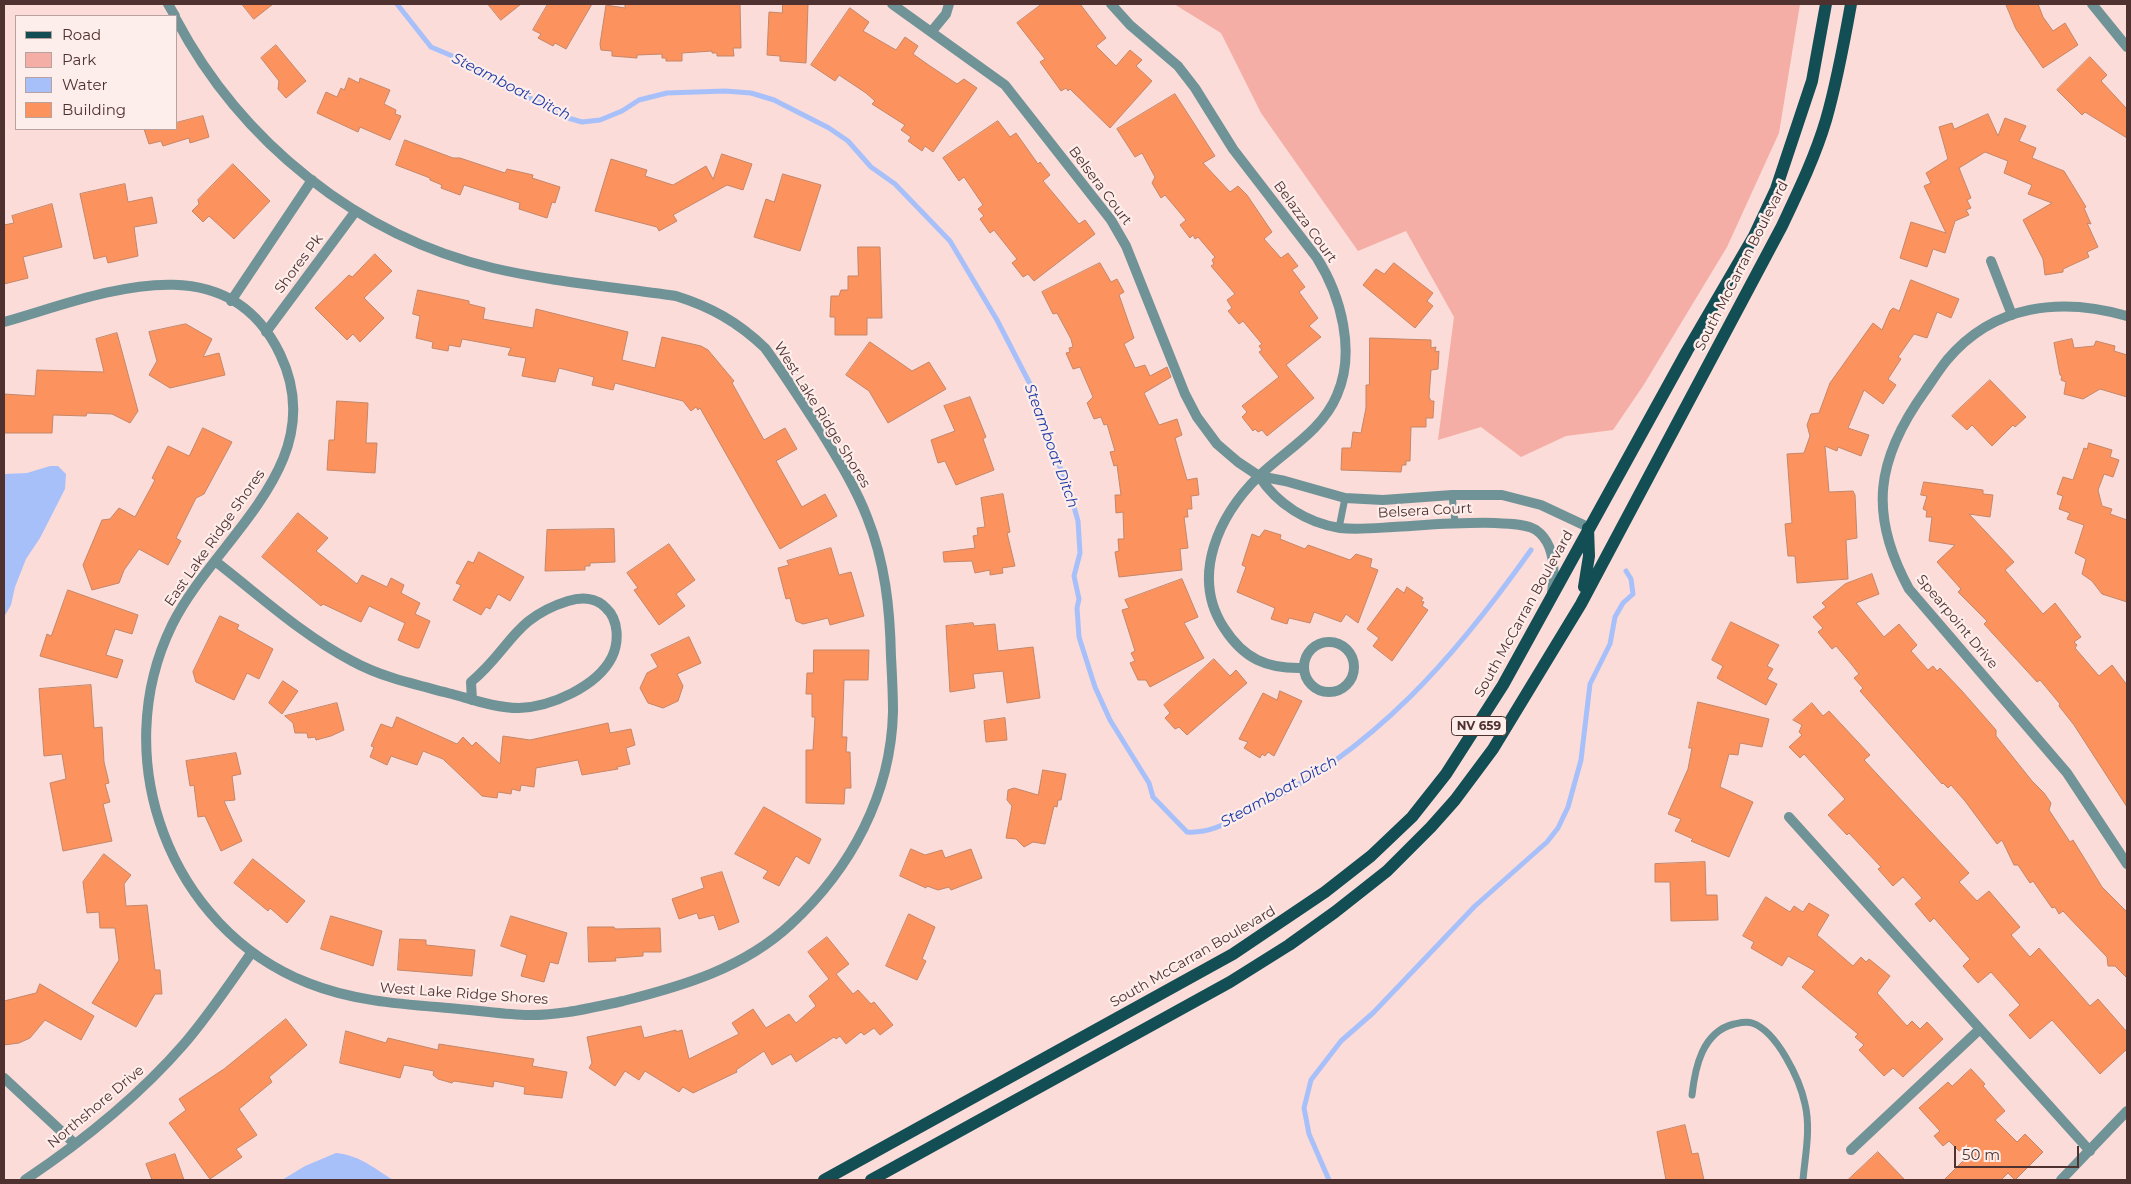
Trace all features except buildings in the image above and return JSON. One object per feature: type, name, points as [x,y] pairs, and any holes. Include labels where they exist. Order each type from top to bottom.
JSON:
[{"type":"main road","name":"South McCarran Boulevard","points":[[824,1180],[1233,954],[1317,898],[1364,862],[1412,817],[1446,774],[1489,709],[1552,598],[1588,527],[1686,350],[1754,236],[1776,189],[1812,81],[1826,4]]},
{"type":"main road","name":"South McCarran Boulevard","points":[[870,1180],[1230,982],[1290,945],[1387,871],[1455,800],[1489,755],[1581,604],[1782,226],[1805,177],[1825,122],[1838,72],[1852,4]]},
{"type":"main road","points":[[1581,604],[1588,570],[1588,527]]},
{"type":"street","name":"Belsera Court","points":[[892,4],[1005,85],[1111,220],[1126,246],[1185,394],[1197,417],[1217,444],[1238,462],[1259,476],[1278,500],[1299,514],[1339,528],[1372,528],[1455,522],[1514,524],[1535,530],[1548,544],[1555,571],[1552,598]]},
{"type":"street","points":[[932,32],[946,14],[949,4]]},
{"type":"street","name":"Belazza Court","points":[[1111,4],[1130,25],[1184,73],[1233,149],[1317,258],[1326,273],[1339,305],[1345,338],[1344,373],[1338,394],[1331,408],[1317,426],[1259,476],[1236,504],[1211,551],[1208,570],[1214,608],[1223,627],[1235,645],[1255,659],[1270,666],[1303,668]]},
{"type":"street","points":[[2092,4],[2101,18],[2127,47]]},
{"type":"street","name":"West Lake Ridge Shores","points":[[178,23],[213,80],[242,116],[267,142],[312,180],[355,212],[430,247],[494,268],[676,296],[700,303],[725,315],[747,330],[765,348],[848,476],[875,539],[885,576],[890,612],[893,715],[888,753],[881,784],[869,819],[854,848],[834,878],[812,905],[783,931],[754,952],[725,968],[670,989],[581,1010],[553,1015],[524,1015],[369,1001],[335,993],[302,981],[252,952]]},
{"type":"street","points":[[231,301],[312,180]]},
{"type":"street","name":"Shores Pk","points":[[266,332],[355,212]]},
{"type":"street","points":[[1991,261],[2012,315]]},
{"type":"street","name":"East Lake Ridge Shores","points":[[4,322],[135,286],[160,283],[187,285],[210,291],[231,301],[249,314],[266,332],[279,351],[288,380],[291,422],[287,447],[279,471],[267,493],[189,595],[172,625],[160,654],[151,688],[146,722],[146,755],[150,789],[158,821],[169,850],[184,878],[202,904],[226,930],[252,952]]},
{"type":"street","name":"Spearpoint Drive","points":[[2127,316],[2099,308],[2072,305],[2044,306],[2012,315],[1986,327],[1947,360],[1906,418],[1894,440],[1883,488],[1883,516],[1888,541],[1896,565],[1909,589],[2067,773],[2127,864]]},
{"type":"street","name":"Belsera Court","points":[[1259,476],[1345,498],[1383,500],[1452,495],[1515,497],[1541,505],[1588,527]]},
{"type":"street","points":[[215,561],[320,642],[352,661],[386,677],[472,700],[497,706],[518,708],[553,701],[580,688],[599,673],[611,659],[616,647],[617,631],[608,608],[588,598],[576,598],[553,606],[534,616],[516,631],[484,671],[471,682],[472,700]]},
{"type":"street","points":[[1329,642],[1337,643],[1350,653],[1354,669],[1348,684],[1333,692],[1316,689],[1305,676],[1303,668],[1308,653],[1321,643],[1329,642]]},
{"type":"street","points":[[1789,817],[2090,1151]]},
{"type":"street","name":"Northshore Drive","points":[[25,1180],[115,1113],[151,1079],[184,1044],[216,1004],[252,952]]},
{"type":"street","points":[[1850,1150],[1980,1029]]},
{"type":"street","points":[[4,1078],[75,1144]]},
{"type":"street","points":[[2061,1180],[2127,1111]]},
{"type":"lane","points":[[1452,495],[1455,522]]},
{"type":"lane","points":[[1339,528],[1345,498]]},
{"type":"lane","points":[[1692,1095],[1694,1075],[1704,1046],[1718,1031],[1742,1022],[1751,1022],[1762,1028],[1788,1061],[1806,1106],[1807,1129],[1802,1180]]},
{"type":"green space","points":[[1174,4],[1800,4],[1779,133],[1727,247],[1643,386],[1613,430],[1566,436],[1521,457],[1481,427],[1438,440],[1454,317],[1406,231],[1358,251],[1261,113],[1221,33]]},
{"type":"water","points":[[50,466],[58,466],[66,474],[65,489],[40,538],[26,559],[15,587],[11,605],[4,617],[4,474],[27,473]]},
{"type":"water","points":[[336,1153],[359,1159],[393,1180],[282,1180],[305,1166]]},
{"type":"waterway","name":"Steamboat Ditch","points":[[397,4],[431,47],[457,58],[493,82],[548,106],[568,118],[582,122],[600,120],[622,111],[639,100],[667,93],[725,91],[751,93],[774,100],[829,128],[848,141],[871,167],[895,184],[950,241],[997,320],[1030,384],[1072,500],[1078,521],[1080,553],[1074,576],[1079,599],[1077,608],[1079,637],[1095,687],[1110,720],[1149,783],[1153,797],[1187,832],[1213,829],[1297,786],[1337,759],[1374,730],[1442,664],[1473,627],[1531,550]]},
{"type":"waterway","name":"Steamboat Ditch","points":[[1329,1180],[1309,1134],[1304,1108],[1311,1080],[1341,1041],[1373,1013],[1475,906],[1547,842],[1558,828],[1568,807],[1581,760],[1590,684],[1610,644],[1615,617],[1623,603],[1633,594],[1631,579],[1626,571]]}]
